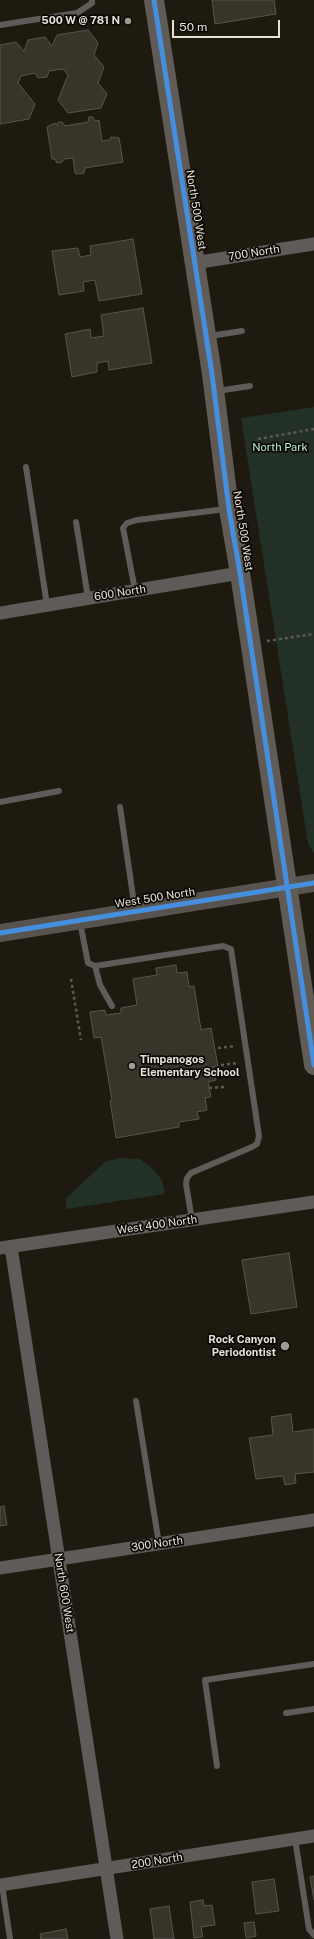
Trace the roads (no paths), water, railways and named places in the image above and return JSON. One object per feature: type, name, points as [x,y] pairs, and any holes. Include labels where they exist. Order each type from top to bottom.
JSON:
[{"type":"main road","name":"North 500 West","points":[[154,0],[206,336],[229,509],[240,573],[286,888],[314,1065]]},
{"type":"street","name":"700 North","points":[[194,263],[314,244]]},
{"type":"street","name":"600 North","points":[[0,613],[240,573]]},
{"type":"street","name":"West 500 North","points":[[0,932],[314,883]]},
{"type":"street","name":"West 400 North","points":[[5,1248],[314,1202]]},
{"type":"street","name":"North 600 West","points":[[5,1248],[58,1559],[117,1939]]},
{"type":"street","name":"300 North","points":[[0,1568],[314,1520]]},
{"type":"street","name":"200 North","points":[[1,1885],[314,1836]]},
{"type":"lane","points":[[0,25],[77,13],[92,3],[92,0]]},
{"type":"lane","points":[[206,336],[242,331]]},
{"type":"lane","points":[[214,391],[250,386]]},
{"type":"lane","points":[[26,467],[48,605]]},
{"type":"lane","points":[[135,590],[123,528],[127,523],[137,520],[229,509]]},
{"type":"lane","points":[[76,522],[88,598]]},
{"type":"lane","points":[[0,802],[59,791]]},
{"type":"lane","points":[[120,807],[135,912]]},
{"type":"lane","points":[[80,920],[88,963],[95,966],[223,946],[231,949],[259,1136],[258,1144],[198,1168],[191,1173],[187,1178],[186,1184],[192,1220]]},
{"type":"lane","points":[[95,966],[100,985],[112,1006]]},
{"type":"lane","points":[[136,1401],[159,1544]]},
{"type":"lane","points":[[217,1766],[205,1680],[314,1664]]},
{"type":"lane","points":[[286,1713],[314,1709]]},
{"type":"lane","points":[[295,1839],[309,1929],[314,1935]]},
{"type":"lane","points":[[1,1885],[10,1939]]},
{"type":"place","name":"500 W @ 781 N","points":[[128,21]]},
{"type":"place","name":"Timpanogos Elementary School","points":[[132,1066]]},
{"type":"place","name":"Rock Canyon Periodontist","points":[[285,1346]]},
{"type":"park label","name":"North Park","points":[[280,448]]}]
